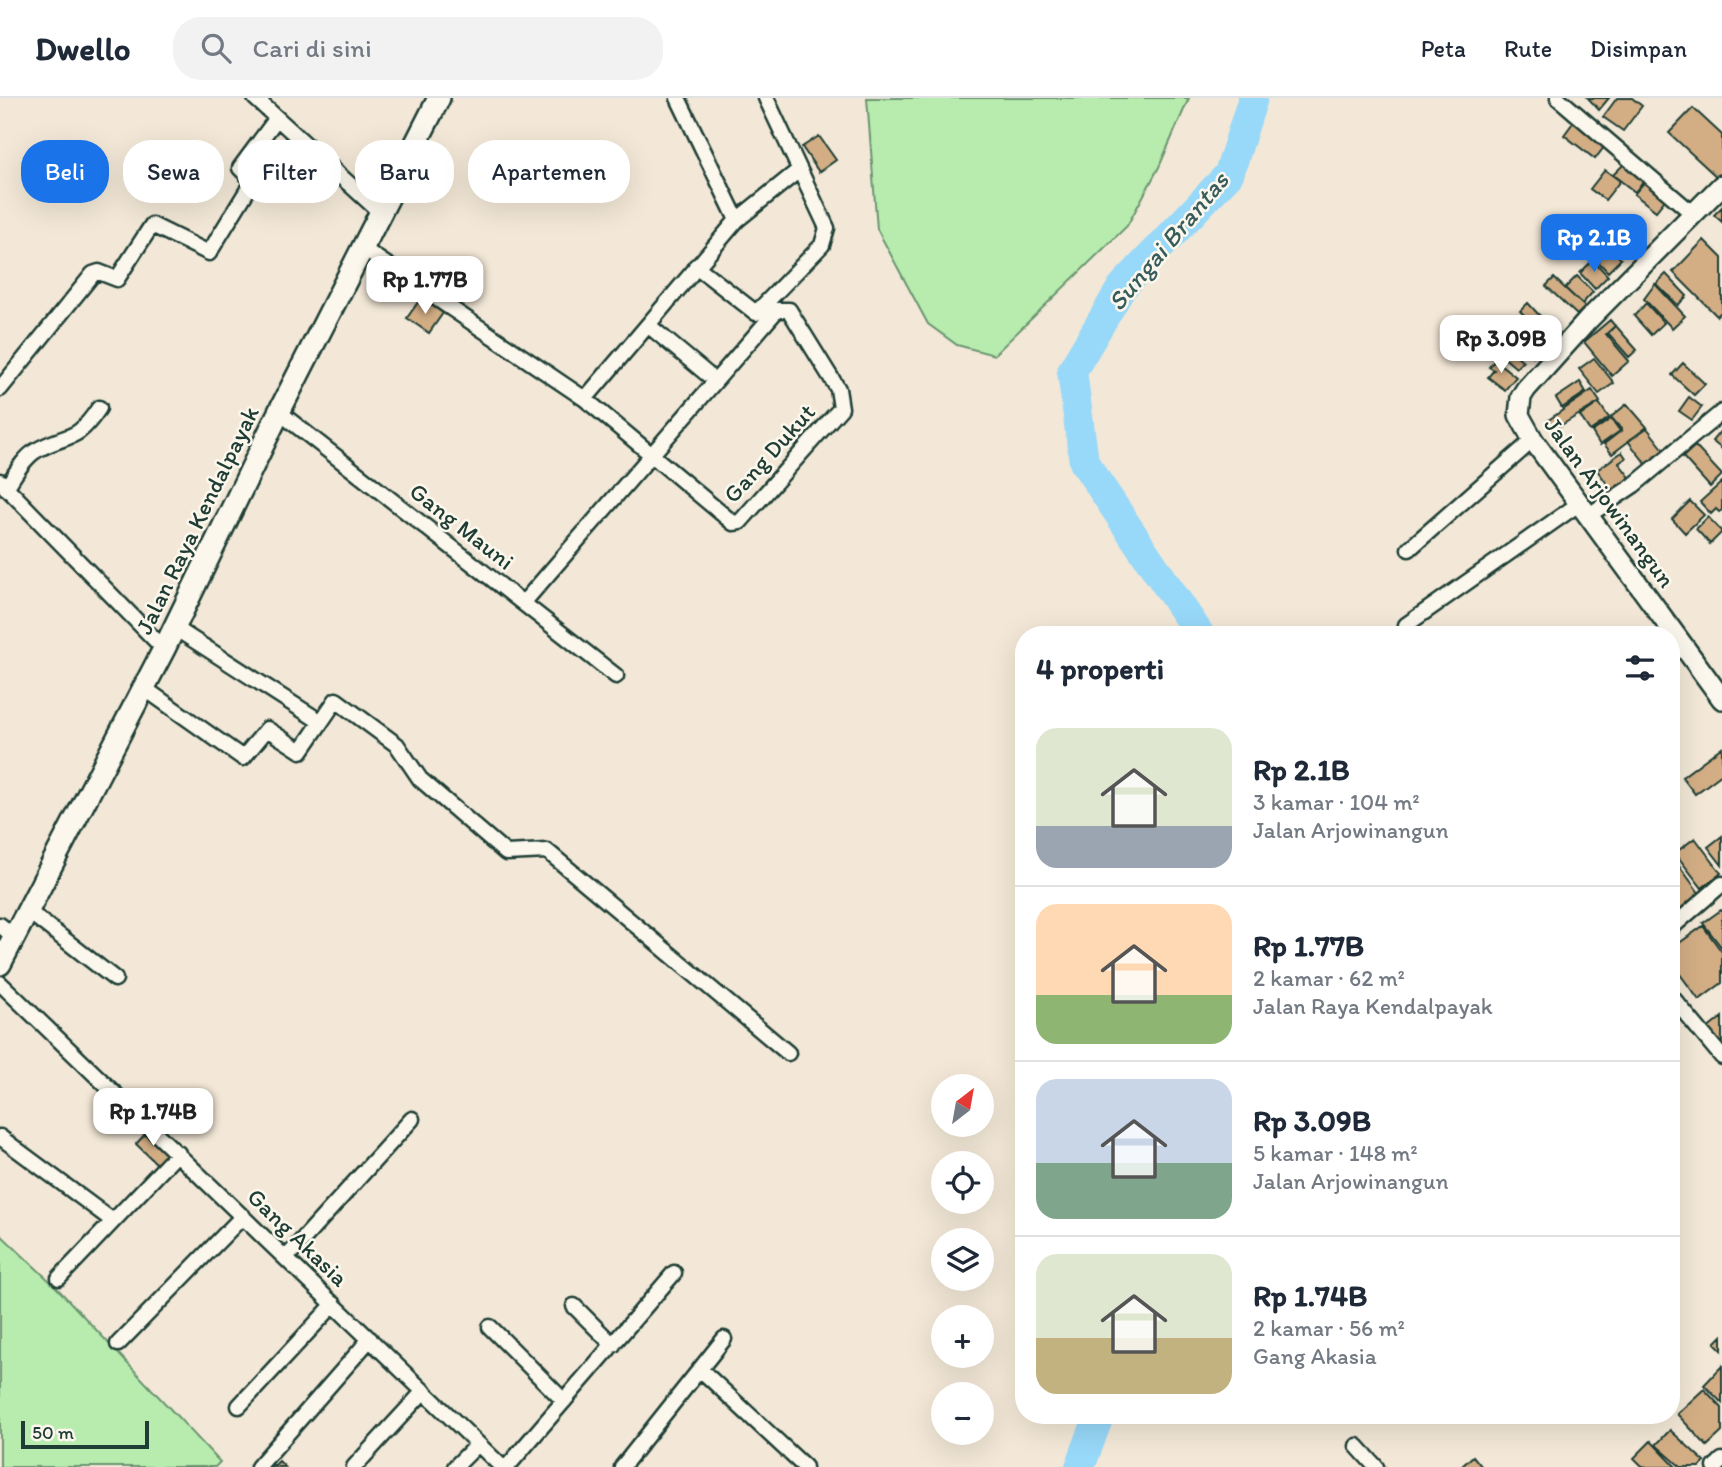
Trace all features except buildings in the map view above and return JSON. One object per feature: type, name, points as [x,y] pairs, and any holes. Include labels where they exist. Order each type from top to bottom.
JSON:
[{"type":"main road","name":"Jalan Raya Kendalpayak","points":[[0,964],[7,931],[28,911],[144,688],[279,412],[439,98]]},
{"type":"main road","name":"Jalan Arjowinangun","points":[[1669,626],[1533,440],[1520,415],[1521,397],[1588,320],[1722,185]]},
{"type":"main road","name":"Jalan Arjowinangun","points":[[1680,641],[1722,699]]},
{"type":"street","points":[[255,98],[381,213]]},
{"type":"street","points":[[678,98],[737,220]]},
{"type":"street","points":[[696,266],[751,313],[761,310],[822,245],[826,237],[827,229],[766,98]]},
{"type":"street","points":[[1558,98],[1692,213]]},
{"type":"street","points":[[0,389],[93,274],[99,272],[117,279],[152,225],[209,253],[253,181],[240,167],[277,118]]},
{"type":"street","points":[[585,399],[737,220],[799,170]]},
{"type":"street","points":[[362,248],[585,399],[652,452],[524,602]]},
{"type":"street","name":"Gang Dukut","points":[[777,310],[789,310],[838,389],[841,408],[740,522],[727,520],[652,452],[777,310]]},
{"type":"street","points":[[648,325],[707,374]]},
{"type":"street","points":[[99,408],[80,434],[38,449],[3,484],[164,649]]},
{"type":"street","name":"Gang Mauni","points":[[279,412],[616,676]]},
{"type":"street","points":[[1406,625],[1584,509],[1634,485],[1722,412]]},
{"type":"street","points":[[1409,549],[1533,440]]},
{"type":"street","points":[[174,628],[321,722]]},
{"type":"street","points":[[144,688],[243,758],[267,729],[301,751],[336,700],[397,745],[420,779],[506,853],[547,851],[788,1053]]},
{"type":"street","points":[[1680,920],[1722,884]]},
{"type":"street","points":[[28,911],[115,979]]},
{"type":"street","name":"Gang Akasia","points":[[0,983],[505,1467]]},
{"type":"street","points":[[1680,1007],[1722,1057]]},
{"type":"street","points":[[286,1258],[412,1119]]},
{"type":"street","points":[[0,1137],[113,1221]]},
{"type":"street","points":[[59,1278],[178,1153]]},
{"type":"street","points":[[118,1344],[243,1216]]},
{"type":"street","points":[[505,1467],[674,1273]]},
{"type":"street","points":[[239,1406],[334,1304]]},
{"type":"street","points":[[574,1306],[613,1345]]},
{"type":"street","points":[[490,1327],[564,1401]]},
{"type":"street","points":[[258,1467],[370,1339]]},
{"type":"street","points":[[622,1467],[724,1339]]},
{"type":"street","points":[[700,1369],[805,1467]]},
{"type":"street","points":[[354,1467],[424,1391]]},
{"type":"street","points":[[455,1467],[478,1444]]},
{"type":"street","points":[[1357,1446],[1376,1467]]},
{"type":"street","points":[[1715,1467],[1722,1460]]},
{"type":"green space","points":[[867,98],[1189,98],[1159,167],[1127,226],[994,355],[957,345],[928,324],[877,229]]},
{"type":"green space","points":[[0,1234],[56,1287],[220,1462],[215,1467],[0,1467]]},
{"type":"waterway","name":"Sungai Brantas","points":[[1194,626],[1084,462],[1072,371],[1122,287],[1229,174],[1253,98]]},
{"type":"waterway","name":"Sungai Brantas","points":[[1080,1467],[1096,1424]]}]
